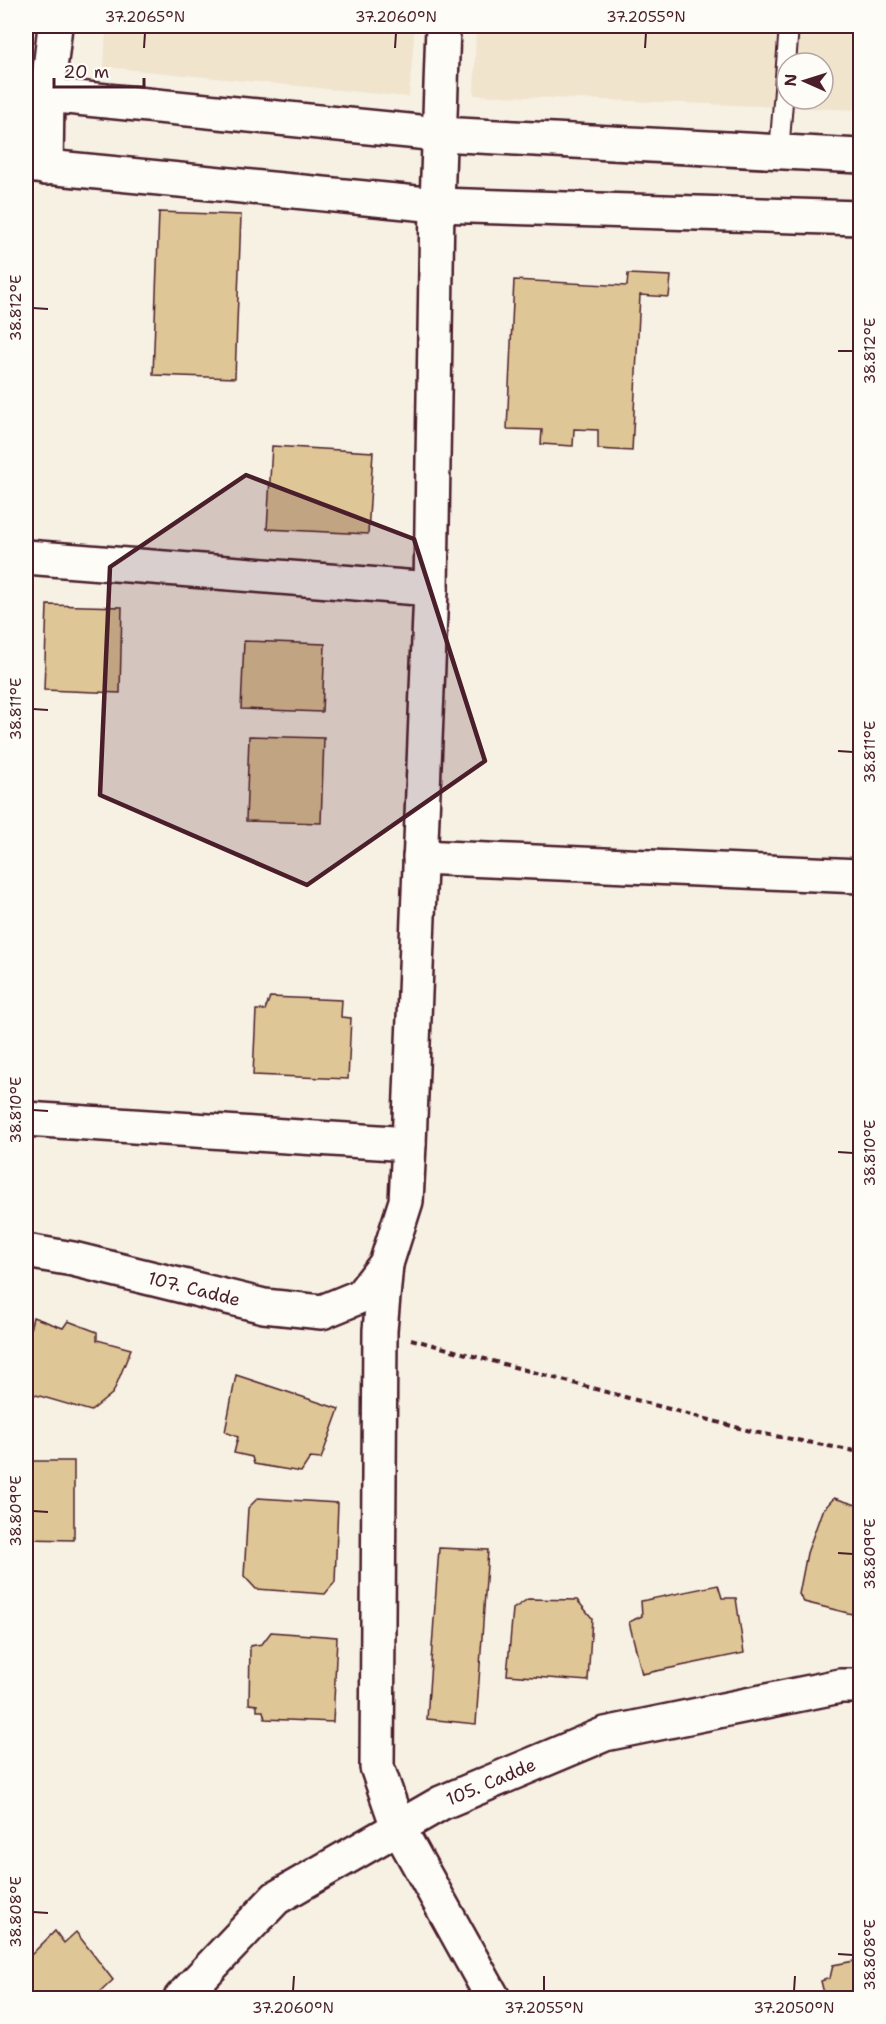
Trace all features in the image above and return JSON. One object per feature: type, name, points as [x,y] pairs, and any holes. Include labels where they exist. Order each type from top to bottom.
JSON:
[{"type":"street","points":[[55,26],[36,94],[36,166],[437,205],[861,218]]},
{"type":"street","points":[[443,26],[437,205],[431,589],[409,1144],[406,1201],[386,1264],[380,1330],[377,1767],[398,1827],[493,1998]]},
{"type":"street","points":[[36,94],[439,134],[861,156]]},
{"type":"street","points":[[26,557],[431,589]]},
{"type":"street","points":[[420,857],[861,876]]},
{"type":"street","points":[[26,1119],[409,1144]]},
{"type":"street","name":"107. Cadde","points":[[26,1251],[73,1259],[264,1306],[322,1312],[361,1296],[386,1264]]},
{"type":"street","name":"105. Cadde","points":[[181,1998],[276,1898],[441,1803],[605,1734],[840,1686],[861,1686]]},
{"type":"lane","points":[[779,153],[789,26]]},
{"type":"path","points":[[380,1330],[754,1432],[861,1452]]},
{"type":"highlighted area","points":[[246,475],[414,539],[485,761],[307,885],[100,795],[110,567]]},
{"type":"shaded area","points":[[106,26],[415,26],[409,97],[104,67]]},
{"type":"shaded area","points":[[476,26],[860,26],[860,110],[835,109],[835,51],[775,51],[775,107],[474,95]]},
{"type":"building","points":[[159,212],[241,215],[235,378],[153,375]]},
{"type":"building","points":[[628,274],[671,276],[669,297],[640,295],[632,451],[598,449],[598,430],[574,429],[573,446],[541,444],[542,430],[507,429],[514,280],[627,286]]},
{"type":"building","points":[[272,446],[373,452],[368,534],[267,529]]},
{"type":"building","points":[[47,605],[122,607],[120,693],[44,690]]},
{"type":"building","points":[[244,641],[325,644],[322,712],[241,709]]},
{"type":"building","points":[[249,736],[324,738],[321,823],[246,821]]},
{"type":"building","points":[[270,997],[342,1000],[341,1017],[351,1018],[348,1079],[253,1075],[256,1010],[265,1010]]},
{"type":"building","points":[[33,1317],[63,1328],[68,1321],[97,1332],[97,1340],[131,1349],[113,1393],[91,1411],[29,1393],[26,1346]]},
{"type":"building","points":[[236,1375],[339,1409],[321,1459],[310,1458],[301,1472],[254,1464],[252,1457],[234,1453],[238,1437],[225,1432]]},
{"type":"building","points":[[26,1461],[74,1461],[74,1540],[26,1539]]},
{"type":"building","points":[[258,1498],[338,1503],[335,1582],[325,1594],[256,1589],[244,1576],[248,1508]]},
{"type":"building","points":[[834,1498],[860,1506],[860,1616],[804,1602],[799,1594],[807,1553],[822,1511]]},
{"type":"building","points":[[439,1548],[488,1550],[476,1724],[427,1719]]},
{"type":"building","points":[[718,1585],[722,1598],[736,1598],[744,1653],[642,1674],[629,1622],[642,1616],[641,1601]]},
{"type":"building","points":[[528,1599],[577,1600],[592,1618],[588,1681],[507,1675],[513,1609]]},
{"type":"building","points":[[271,1632],[337,1637],[333,1722],[265,1719],[263,1711],[257,1711],[257,1705],[249,1704],[250,1646],[262,1644]]},
{"type":"building","points":[[55,1931],[64,1943],[76,1932],[113,1980],[94,1998],[26,1998],[26,1960]]},
{"type":"building","points":[[860,1960],[860,1998],[825,1998],[821,1981],[830,1978],[833,1965]]}]
